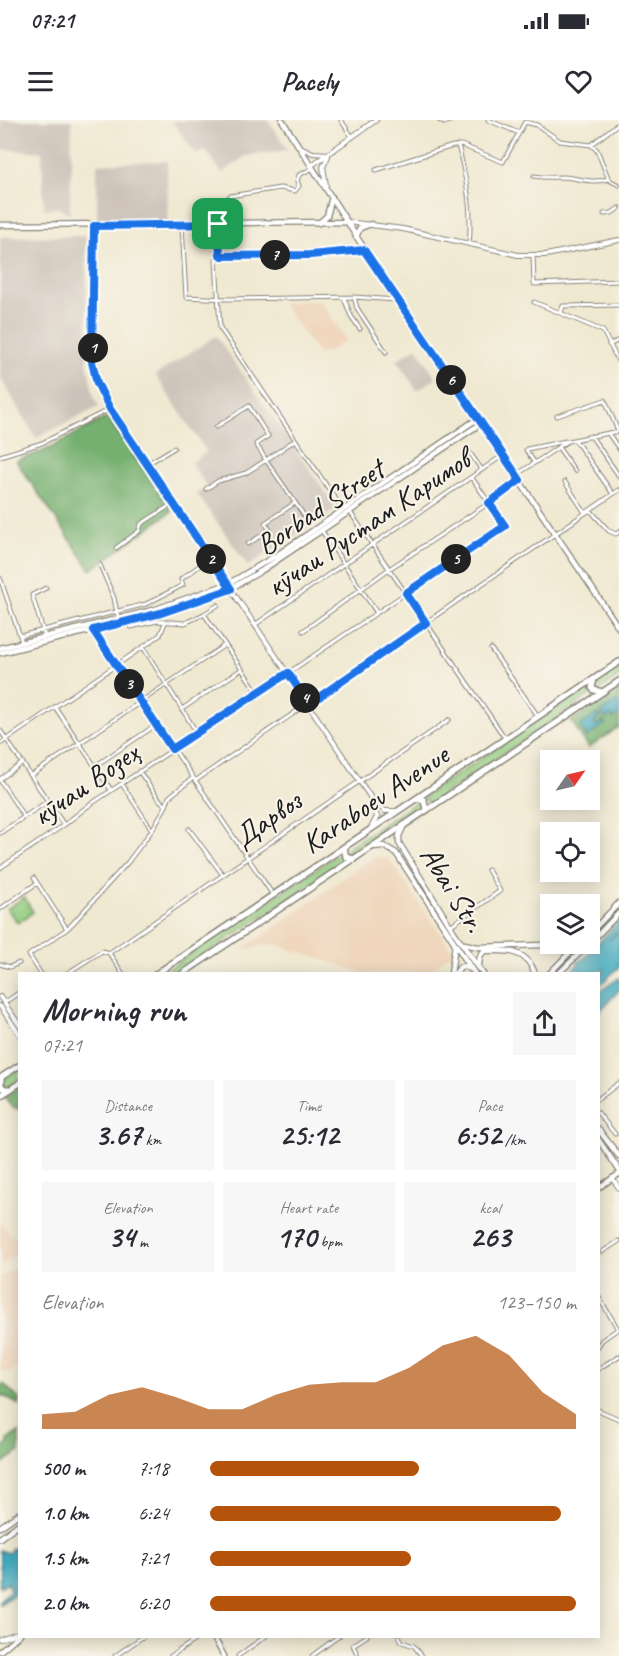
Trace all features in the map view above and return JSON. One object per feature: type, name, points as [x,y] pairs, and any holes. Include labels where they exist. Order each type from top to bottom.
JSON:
[{"type":"highway","name":"Karaboev Avenue","points":[[159,972],[619,662]]},
{"type":"highway","points":[[594,679],[592,688],[603,692]]},
{"type":"highway","name":"Karaboev Avenue","points":[[185,972],[619,681]]},
{"type":"highway","points":[[417,798],[424,800],[426,810]]},
{"type":"highway","points":[[344,847],[344,855],[354,859]]},
{"type":"highway","points":[[10,1089],[1,1086],[0,1078],[18,1066]]},
{"type":"highway","points":[[0,1096],[18,1084]]},
{"type":"main road","points":[[282,120],[397,300],[619,627]]},
{"type":"main road","points":[[317,224],[327,216],[332,197]]},
{"type":"main road","points":[[0,225],[94,226],[346,222]]},
{"type":"main road","points":[[356,237],[360,228],[371,224]]},
{"type":"main road","name":"Borbad Street","points":[[0,653],[92,627],[118,615],[153,610],[230,587],[479,421]]},
{"type":"main road","name":"Borbad Street","points":[[0,648],[161,613],[230,587],[322,531],[479,421]]},
{"type":"main road","name":"Abai Str.","points":[[404,825],[399,836],[399,843],[450,926],[482,972]]},
{"type":"main road","name":"Abai Str.","points":[[372,847],[384,846],[396,853],[474,972]]},
{"type":"main road","points":[[600,923],[619,903]]},
{"type":"main road","points":[[600,932],[619,913]]},
{"type":"main road","points":[[461,942],[467,946],[478,947],[540,946]]},
{"type":"main road","points":[[451,972],[455,944]]},
{"type":"main road","points":[[479,968],[480,956],[484,951],[512,951],[525,956],[534,972]]},
{"type":"main road","points":[[551,972],[569,954]]},
{"type":"main road","points":[[560,972],[578,954]]},
{"type":"main road","points":[[456,972],[464,966],[474,972]]},
{"type":"main road","points":[[600,1132],[619,1156]]},
{"type":"main road","points":[[600,1142],[619,1172],[600,1187]]},
{"type":"main road","points":[[0,1527],[18,1514]]},
{"type":"main road","points":[[0,1538],[18,1524]]},
{"type":"main road","points":[[0,1651],[18,1635]]},
{"type":"main road","points":[[214,1638],[224,1656]]},
{"type":"street","points":[[341,120],[352,137]]},
{"type":"street","points":[[227,224],[226,200],[230,196],[280,189],[295,191],[299,186],[297,181],[299,175],[376,120]]},
{"type":"street","points":[[439,120],[444,123],[452,120]]},
{"type":"street","points":[[488,120],[519,133]]},
{"type":"street","points":[[376,170],[458,145],[503,162],[525,121],[537,125],[560,141],[591,145],[619,123]]},
{"type":"street","points":[[458,145],[470,199],[469,244]]},
{"type":"street","points":[[591,145],[600,158],[608,179],[619,185]]},
{"type":"street","points":[[300,147],[313,153],[330,153]]},
{"type":"street","points":[[327,189],[322,175],[330,153]]},
{"type":"street","points":[[534,176],[599,182],[608,179]]},
{"type":"street","points":[[604,214],[612,213],[619,208]]},
{"type":"street","points":[[346,222],[412,231],[518,255],[546,255],[619,240]]},
{"type":"street","points":[[218,224],[220,255],[222,256],[310,255],[364,250]]},
{"type":"street","points":[[182,225],[185,296],[217,299],[354,297],[397,300]]},
{"type":"street","points":[[94,226],[92,362],[97,383],[110,409],[373,801],[377,817],[370,830]]},
{"type":"street","points":[[533,255],[534,284],[619,281]]},
{"type":"street","points":[[216,259],[220,328],[343,510]]},
{"type":"street","points":[[354,297],[357,308],[386,352]]},
{"type":"street","points":[[344,298],[360,330]]},
{"type":"street","points":[[534,302],[603,332],[619,363]]},
{"type":"street","points":[[561,312],[563,306],[619,304]]},
{"type":"street","points":[[609,345],[619,340]]},
{"type":"street","points":[[534,462],[527,449],[618,431],[605,400],[557,416]]},
{"type":"street","points":[[216,427],[249,406],[268,436],[256,444],[304,517]]},
{"type":"street","points":[[0,456],[42,443],[110,409]]},
{"type":"street","points":[[608,433],[619,449]]},
{"type":"street","points":[[591,436],[619,476]]},
{"type":"street","points":[[206,489],[218,481],[246,473],[295,440]]},
{"type":"street","points":[[575,440],[613,494]]},
{"type":"street","points":[[516,475],[568,441]]},
{"type":"street","points":[[558,447],[575,471]]},
{"type":"street","points":[[147,464],[174,448]]},
{"type":"street","points":[[470,453],[482,470]]},
{"type":"street","name":"кӯчаи Рустам Каримов","points":[[256,624],[503,456]]},
{"type":"street","name":"кӯчаи Возеҳ","points":[[0,868],[172,749],[505,526],[472,478]]},
{"type":"street","points":[[303,631],[520,480]]},
{"type":"street","points":[[565,482],[585,514]]},
{"type":"street","points":[[40,972],[29,955],[67,929],[128,862],[152,830],[170,797],[309,704],[619,489]]},
{"type":"street","points":[[116,548],[139,531],[141,524],[174,503]]},
{"type":"street","points":[[248,544],[270,530],[265,523],[295,503]]},
{"type":"street","points":[[590,510],[609,531],[615,534],[619,532]]},
{"type":"street","points":[[350,512],[506,738]]},
{"type":"street","points":[[322,531],[377,613]]},
{"type":"street","points":[[20,636],[118,615],[155,601],[183,585],[181,579],[202,564]]},
{"type":"street","points":[[100,566],[114,598],[118,615]]},
{"type":"street","points":[[0,578],[22,642]]},
{"type":"street","points":[[45,637],[32,595],[46,588]]},
{"type":"street","points":[[0,598],[6,596]]},
{"type":"street","points":[[131,627],[157,621],[184,623],[204,614],[218,604]]},
{"type":"street","points":[[204,614],[258,693]]},
{"type":"street","points":[[0,744],[160,635],[165,623]]},
{"type":"street","points":[[92,627],[172,749],[273,895]]},
{"type":"street","points":[[32,775],[225,645]]},
{"type":"street","points":[[143,647],[197,733]]},
{"type":"street","points":[[491,649],[538,716]]},
{"type":"street","points":[[182,709],[242,669]]},
{"type":"street","points":[[56,706],[112,790]]},
{"type":"street","name":"Дарвоз","points":[[69,972],[102,951],[109,953],[449,720]]},
{"type":"street","points":[[95,766],[156,725]]},
{"type":"street","points":[[0,730],[64,825]]},
{"type":"street","points":[[23,763],[0,780],[24,817]]},
{"type":"street","points":[[140,771],[166,806]]},
{"type":"street","points":[[122,784],[152,830]]},
{"type":"street","points":[[0,833],[48,801]]},
{"type":"street","points":[[373,801],[385,811],[397,811]]},
{"type":"street","points":[[189,829],[223,876]]},
{"type":"street","points":[[450,926],[500,891],[488,870]]},
{"type":"street","points":[[34,878],[67,929]]},
{"type":"street","points":[[0,909],[37,883]]},
{"type":"street","points":[[109,953],[122,972]]},
{"type":"street","points":[[0,964],[10,967],[19,963]]},
{"type":"street","points":[[1,1005],[18,994]]},
{"type":"street","points":[[0,997],[1,1005],[18,1032]]},
{"type":"street","points":[[1,1005],[18,1024]]},
{"type":"street","points":[[600,1098],[618,1086]]},
{"type":"street","points":[[600,1115],[615,1134]]},
{"type":"street","points":[[612,1178],[619,1188]]},
{"type":"street","points":[[602,1252],[619,1241]]},
{"type":"street","points":[[600,1299],[618,1329],[600,1343]]},
{"type":"street","points":[[600,1369],[619,1356]]},
{"type":"street","points":[[600,1411],[619,1419]]},
{"type":"street","points":[[0,1639],[18,1634]]},
{"type":"street","points":[[115,1656],[141,1638]]},
{"type":"street","points":[[171,1656],[198,1638]]},
{"type":"street","points":[[238,1656],[263,1638]]},
{"type":"street","points":[[312,1656],[336,1638]]},
{"type":"street","points":[[358,1656],[353,1645],[364,1638]]},
{"type":"street","points":[[400,1638],[402,1642],[414,1646],[422,1656]]},
{"type":"street","points":[[0,1651],[5,1656]]},
{"type":"shaded area","points":[[1,120],[72,120],[70,215],[59,208],[44,209],[42,152],[1,149]]},
{"type":"shaded area","points":[[268,120],[288,150],[246,156],[222,173],[206,150],[196,155],[172,121]]},
{"type":"shaded area","points":[[167,161],[168,223],[97,223],[97,164]]},
{"type":"shaded area","points":[[86,236],[87,362],[94,397],[99,406],[36,438],[0,377],[0,237]]},
{"type":"shaded area","points":[[320,301],[347,340],[327,352],[318,354],[281,302]]},
{"type":"shaded area","points":[[216,336],[337,509],[248,566],[197,494],[207,487],[191,463],[207,452],[155,375]]},
{"type":"shaded area","points":[[417,347],[436,378],[417,391],[397,360]]},
{"type":"shaded area","points":[[375,856],[389,859],[453,952],[428,972],[361,972],[275,944],[243,949]]},
{"type":"shaded area","points":[[0,1224],[18,1241],[18,1254],[0,1266]]},
{"type":"shaded area","points":[[18,1266],[18,1366],[10,1372],[0,1372],[0,1278]]},
{"type":"green space","points":[[107,417],[172,511],[91,570],[16,461],[44,451]]},
{"type":"green space","points":[[619,666],[619,676],[601,689],[596,687],[595,682]]},
{"type":"green space","points":[[589,687],[593,693],[429,804],[423,797]]},
{"type":"green space","points":[[619,688],[619,727],[589,748],[571,721]]},
{"type":"green space","points":[[418,801],[423,804],[424,808],[351,856],[347,853],[347,848]]},
{"type":"green space","points":[[341,852],[346,860],[178,972],[164,972]]},
{"type":"green space","points":[[24,897],[33,912],[18,923],[7,909]]},
{"type":"green space","points":[[18,1070],[18,1080],[8,1087],[3,1080]]},
{"type":"green space","points":[[18,1088],[18,1109],[10,1105],[4,1097]]},
{"type":"green space","points":[[4,1384],[18,1398],[18,1404],[0,1394],[0,1386]]},
{"type":"green space","points":[[18,1433],[18,1453],[0,1466],[0,1449],[9,1443],[7,1440]]},
{"type":"water","points":[[617,701],[619,715],[613,719],[611,715],[606,719],[601,712]]},
{"type":"water","points":[[598,714],[601,717],[594,722],[596,726],[603,721],[605,724],[587,737],[580,726]]},
{"type":"water","points":[[619,921],[619,929],[609,940],[619,932],[619,967],[600,985],[600,976],[605,970],[570,972],[578,965],[577,962],[588,954],[600,954],[600,941]]},
{"type":"water","points":[[619,978],[619,990],[600,1011],[600,991]]},
{"type":"water","points":[[12,1548],[18,1551],[18,1592],[0,1604],[0,1600],[10,1591],[8,1582],[0,1587],[0,1550],[9,1553]]},
{"type":"route","points":[[218,224],[221,256],[310,255],[364,250],[520,480],[489,503],[505,526],[406,593],[426,623],[309,704],[288,673],[172,749],[93,630],[161,613],[231,589],[104,400],[97,383],[92,362],[94,226],[218,224]]}]
